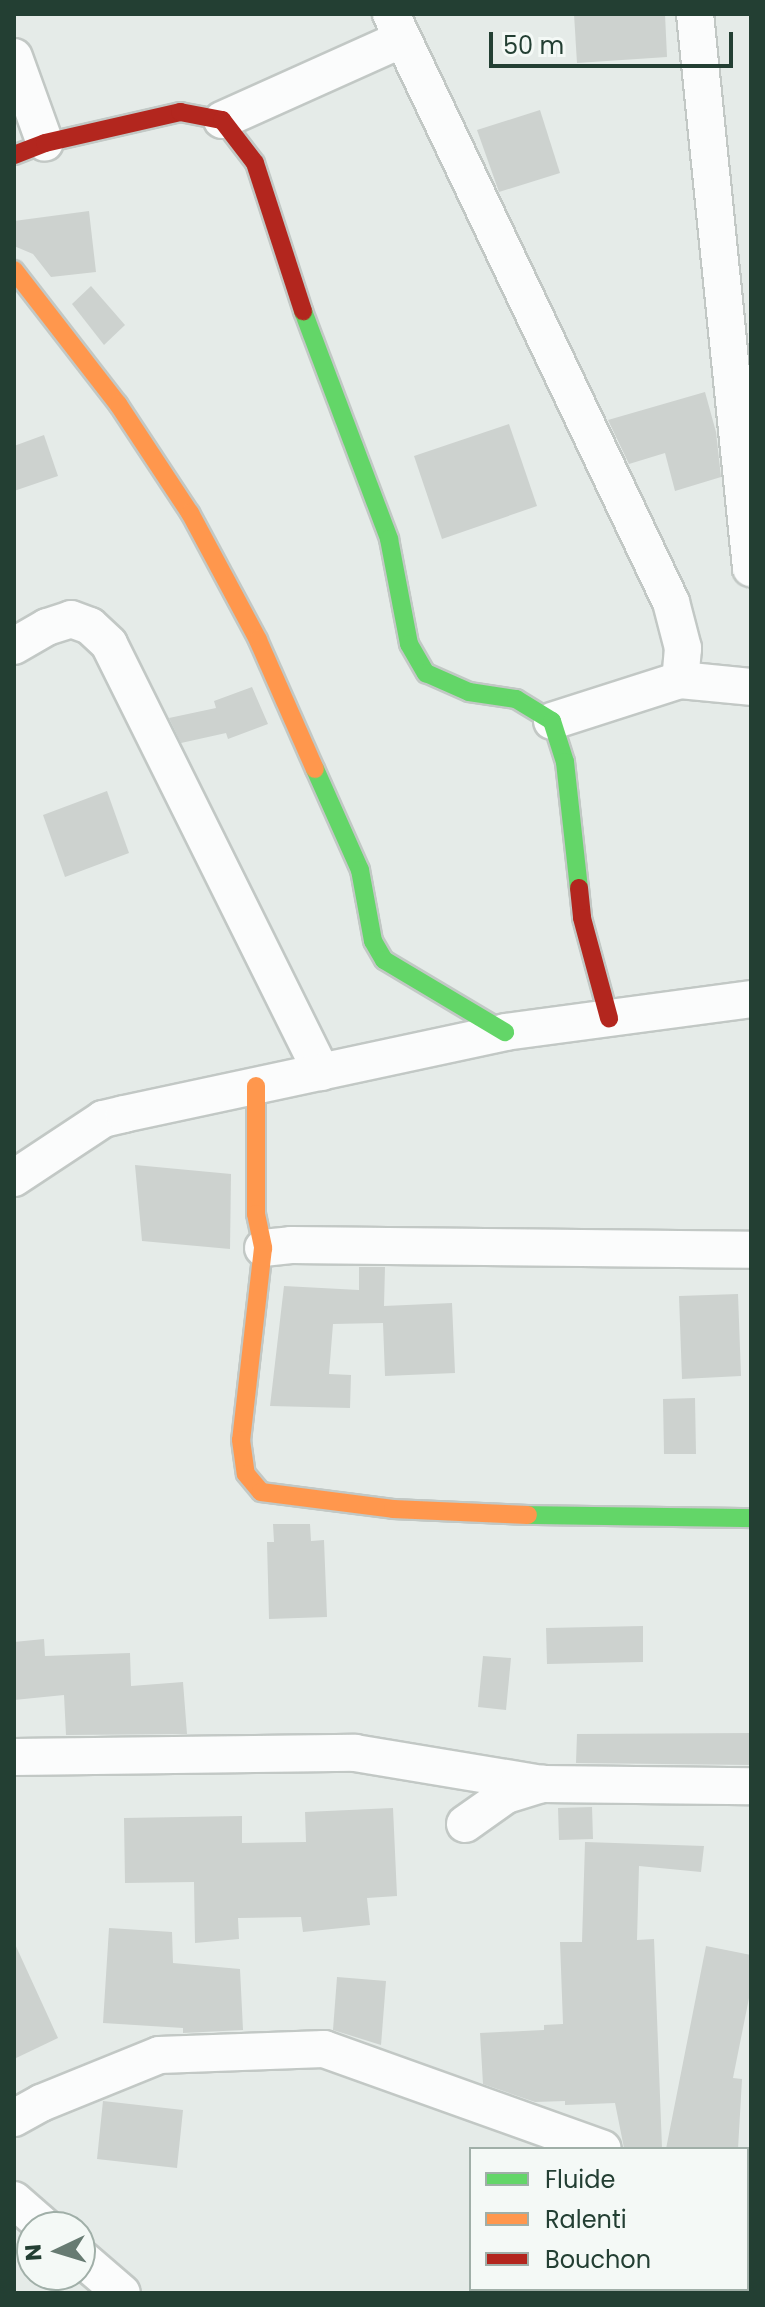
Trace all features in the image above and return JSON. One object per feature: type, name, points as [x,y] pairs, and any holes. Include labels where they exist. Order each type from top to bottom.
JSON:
[{"type":"street","points":[[695,14],[751,568]]},
{"type":"street","points":[[14,57],[29,149],[180,112],[222,120],[396,26],[671,602],[683,648],[680,680]]},
{"type":"street","points":[[222,120],[255,163],[296,291],[389,539],[409,644],[426,673],[469,692],[516,699],[552,721],[565,762],[582,918],[609,1018]]},
{"type":"street","points":[[14,270],[118,404],[190,513],[258,640],[360,870],[373,941],[384,960],[505,1032]]},
{"type":"street","points":[[14,646],[47,627],[71,619],[90,626],[109,644],[321,1072]]},
{"type":"street","points":[[552,721],[680,680],[751,687]]},
{"type":"street","points":[[14,1178],[103,1119],[505,1032],[751,999]]},
{"type":"street","points":[[256,1086],[256,1214],[263,1248],[241,1440],[246,1474],[261,1492],[393,1509],[585,1517],[751,1518]]},
{"type":"street","points":[[263,1248],[291,1245],[751,1250]]},
{"type":"street","points":[[14,1757],[355,1753],[543,1784],[751,1786]]},
{"type":"street","points":[[465,1824],[506,1795],[543,1784]]},
{"type":"street","points":[[14,2118],[41,2103],[159,2055],[324,2049],[597,2147]]},
{"type":"street","points":[[96,2271],[122,2293]]},
{"type":"building","points":[[574,14],[665,14],[667,57],[577,63]]},
{"type":"building","points":[[540,110],[560,173],[499,192],[477,130]]},
{"type":"building","points":[[89,211],[96,272],[51,277],[33,254],[14,246],[14,221]]},
{"type":"building","points":[[91,286],[125,325],[104,345],[72,304]]},
{"type":"building","points":[[705,392],[716,432],[721,477],[675,491],[665,453],[629,464],[608,420]]},
{"type":"building","points":[[509,424],[537,506],[442,539],[414,456]]},
{"type":"building","points":[[44,435],[58,476],[14,491],[14,446]]},
{"type":"building","points":[[252,687],[268,724],[228,739],[226,733],[181,743],[169,718],[216,708],[214,701]]},
{"type":"building","points":[[107,791],[129,853],[65,877],[43,815]]},
{"type":"building","points":[[135,1165],[231,1174],[230,1249],[142,1241]]},
{"type":"building","points":[[359,1267],[385,1267],[384,1306],[452,1303],[455,1373],[385,1376],[383,1323],[333,1324],[329,1374],[351,1375],[350,1408],[270,1406],[284,1286],[359,1290]]},
{"type":"building","points":[[738,1294],[741,1376],[682,1379],[679,1296]]},
{"type":"building","points":[[695,1398],[696,1454],[664,1454],[663,1399]]},
{"type":"building","points":[[273,1524],[310,1524],[311,1541],[324,1540],[327,1617],[269,1619],[267,1542],[274,1542]]},
{"type":"building","points":[[643,1626],[643,1662],[547,1664],[546,1628]]},
{"type":"building","points":[[44,1639],[45,1656],[130,1653],[131,1686],[183,1682],[187,1734],[66,1735],[64,1695],[14,1700],[14,1642]]},
{"type":"building","points":[[483,1656],[511,1658],[506,1710],[478,1707]]},
{"type":"building","points":[[751,1733],[751,1765],[576,1763],[577,1734]]},
{"type":"building","points":[[592,1807],[593,1839],[559,1840],[558,1808]]},
{"type":"building","points":[[393,1808],[397,1896],[367,1898],[370,1925],[303,1932],[301,1917],[238,1918],[239,1939],[195,1943],[194,1882],[125,1883],[124,1818],[242,1816],[242,1843],[306,1842],[305,1812]]},
{"type":"building","points":[[585,1842],[704,1846],[701,1872],[639,1866],[637,1940],[654,1939],[662,2147],[624,2147],[615,2103],[565,2105],[565,2101],[535,2102],[483,2084],[480,2033],[544,2030],[544,2025],[563,2024],[560,1942],[582,1942]]},
{"type":"building","points":[[109,1928],[172,1932],[173,1963],[240,1969],[243,2030],[183,2033],[183,2028],[103,2023]]},
{"type":"building","points":[[14,1942],[58,2038],[14,2059]]},
{"type":"building","points":[[706,1946],[751,1955],[751,1988],[733,2078],[742,2079],[738,2147],[666,2147]]},
{"type":"building","points":[[337,1977],[386,1981],[381,2045],[333,2030]]},
{"type":"building","points":[[103,2101],[183,2110],[177,2168],[97,2159]]},
{"type":"traffic: fast","points":[[303,311],[389,539],[409,644],[426,673],[469,692],[516,699],[552,721],[565,762],[579,888]]},
{"type":"traffic: fast","points":[[315,769],[360,870],[373,941],[384,960],[505,1032]]},
{"type":"traffic: fast","points":[[528,1515],[751,1518]]},
{"type":"traffic: slow","points":[[14,270],[118,404],[190,513],[258,640],[315,769]]},
{"type":"traffic: slow","points":[[256,1086],[256,1214],[263,1248],[241,1440],[246,1474],[261,1492],[393,1509],[528,1515]]},
{"type":"traffic: jam","points":[[14,155],[45,143],[180,112],[222,120],[255,163],[303,311]]},
{"type":"traffic: jam","points":[[579,888],[582,918],[609,1018]]}]
